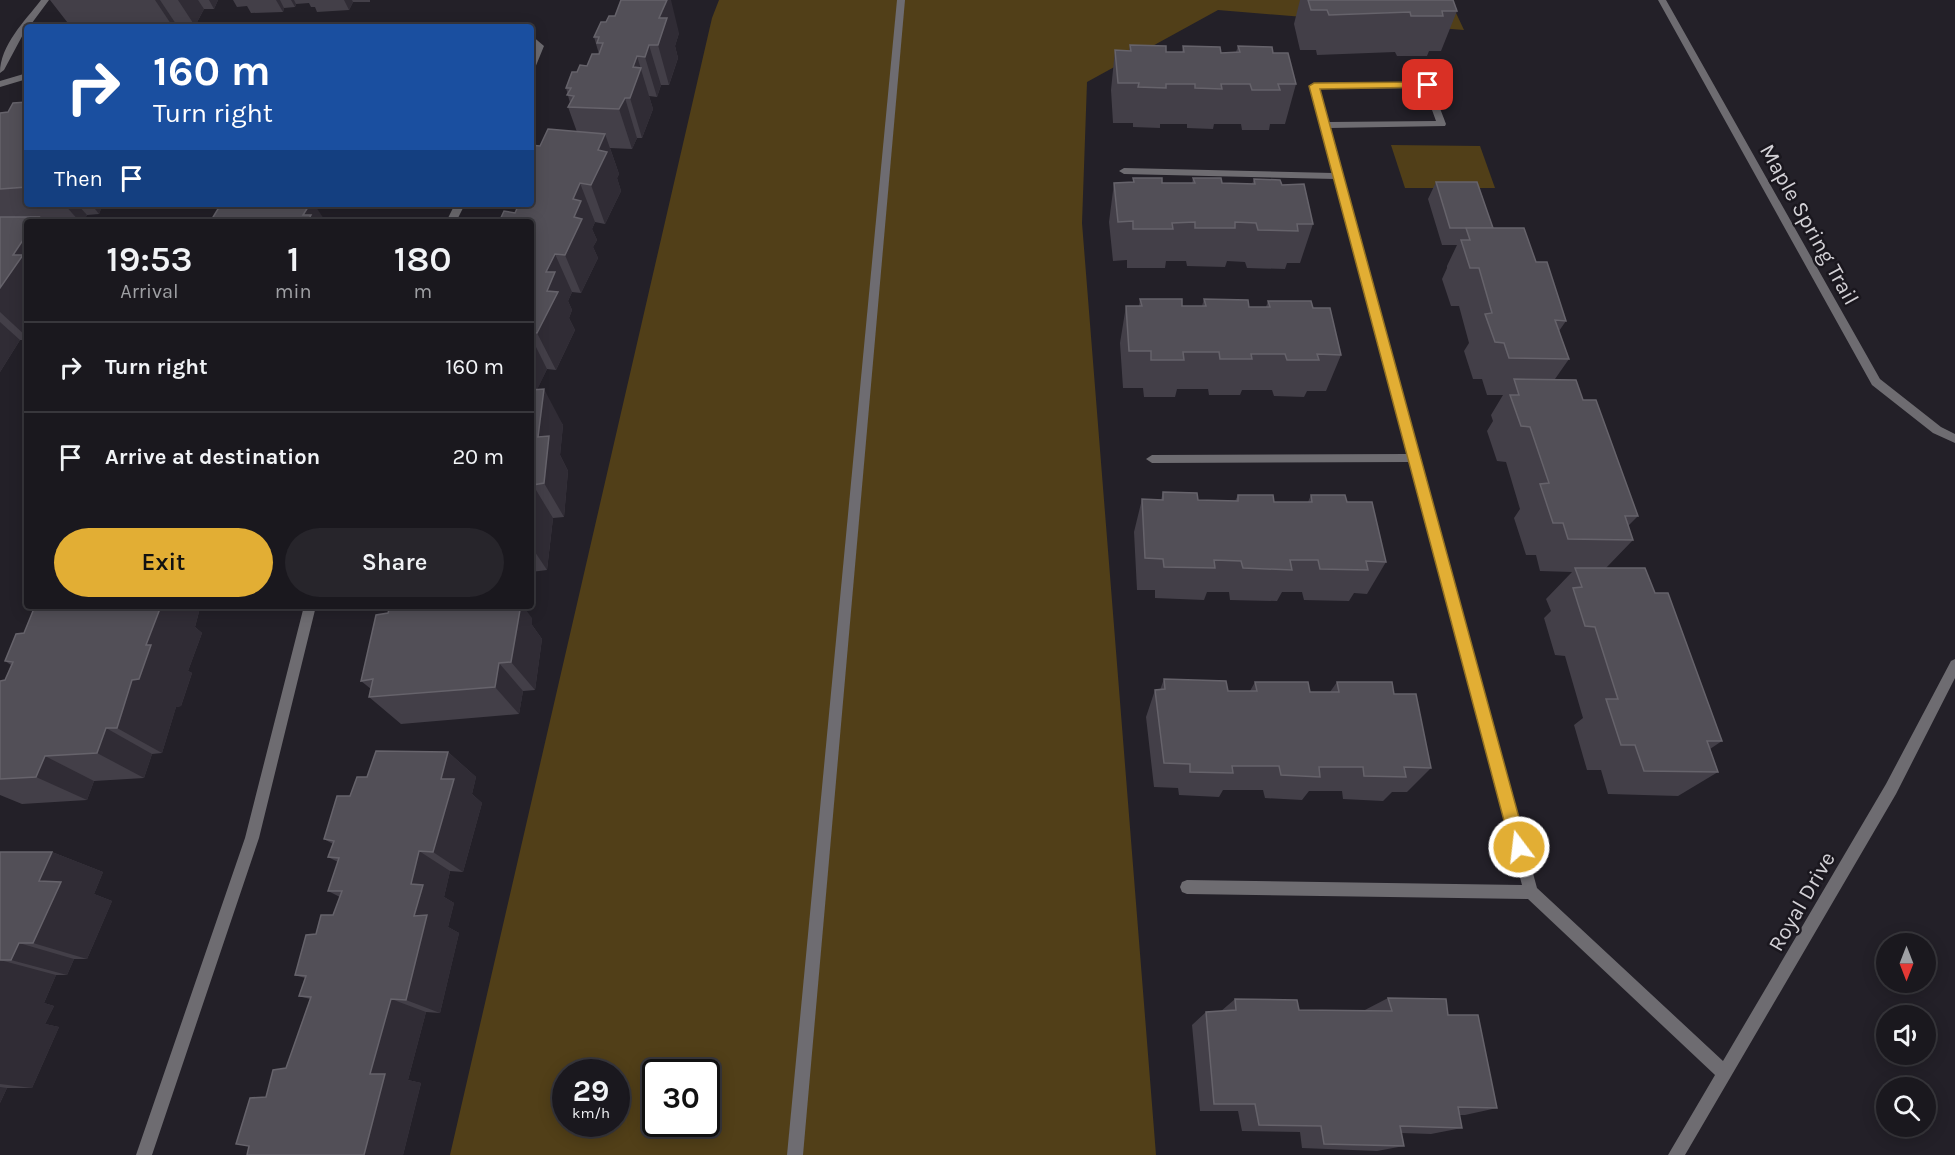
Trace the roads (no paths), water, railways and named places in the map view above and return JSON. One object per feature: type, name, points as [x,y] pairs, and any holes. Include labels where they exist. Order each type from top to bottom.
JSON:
[{"type":"street","points":[[27,24],[45,0]]},
{"type":"street","points":[[795,1155],[901,0]]},
{"type":"street","name":"Maple Spring Trail","points":[[1662,0],[1876,382],[1938,430],[1955,439]]},
{"type":"street","points":[[0,70],[14,42],[24,28]]},
{"type":"street","points":[[534,41],[540,46],[534,61]]},
{"type":"street","points":[[0,84],[24,77]]},
{"type":"street","points":[[1325,125],[1442,124],[1428,85],[1314,86],[1531,892],[1724,1073]]},
{"type":"street","points":[[1124,171],[1339,176]]},
{"type":"street","points":[[1152,459],[1415,458]]},
{"type":"street","points":[[144,1155],[252,838],[309,609]]},
{"type":"street","name":"Royal Drive","points":[[1676,1155],[1891,789],[1955,666]]},
{"type":"street","points":[[1187,887],[1531,892]]}]
